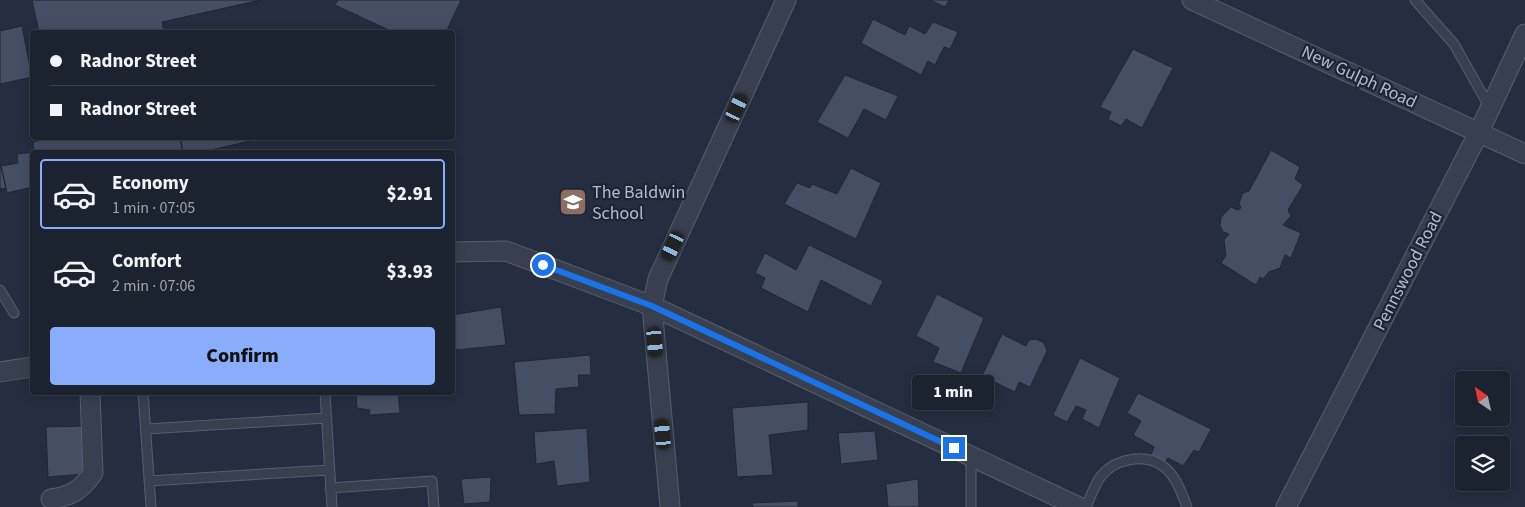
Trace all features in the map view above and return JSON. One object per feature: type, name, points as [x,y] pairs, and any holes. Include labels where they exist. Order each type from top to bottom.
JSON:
[{"type":"street","points":[[670,507],[652,306],[658,279],[786,0]]},
{"type":"street","name":"New Gulph Road","points":[[1192,0],[1525,154]]},
{"type":"street","name":"Pennswood Road","points":[[1286,507],[1479,132],[1525,34]]},
{"type":"street","points":[[455,252],[506,251],[652,306],[1080,507]]},
{"type":"street","points":[[0,372],[30,367]]},
{"type":"street","points":[[52,499],[68,496],[79,489],[93,473],[90,395]]},
{"type":"lane","points":[[1415,0],[1454,44],[1490,109]]},
{"type":"lane","points":[[0,290],[14,312]]},
{"type":"lane","points":[[143,395],[151,507]]},
{"type":"lane","points":[[325,395],[332,507]]},
{"type":"lane","points":[[146,429],[327,418]]},
{"type":"lane","points":[[971,456],[971,507]]},
{"type":"lane","points":[[1086,507],[1100,478],[1117,463],[1143,458],[1164,467],[1178,486],[1187,507]]},
{"type":"lane","points":[[149,481],[329,470]]},
{"type":"lane","points":[[330,488],[432,481],[434,507]]},
{"type":"building","points":[[32,0],[261,0],[162,22],[164,30],[39,30]]},
{"type":"building","points":[[338,0],[461,0],[447,30],[389,30],[335,5]]},
{"type":"building","points":[[930,0],[949,0],[945,7]]},
{"type":"building","points":[[873,19],[905,35],[909,26],[925,34],[933,22],[958,32],[950,49],[944,47],[935,65],[928,61],[921,75],[861,43]]},
{"type":"building","points":[[22,26],[30,67],[30,77],[0,84],[0,31]]},
{"type":"building","points":[[1133,49],[1173,68],[1142,128],[1126,119],[1121,126],[1108,119],[1111,112],[1100,107]]},
{"type":"building","points":[[845,75],[898,96],[886,120],[864,109],[848,138],[817,122]]},
{"type":"building","points":[[42,140],[180,140],[183,150],[34,150],[33,142]]},
{"type":"building","points":[[180,140],[255,140],[210,150],[183,150]]},
{"type":"building","points":[[1271,150],[1300,167],[1295,179],[1303,185],[1288,210],[1291,216],[1283,225],[1301,233],[1291,258],[1285,255],[1280,268],[1269,272],[1263,279],[1260,277],[1256,285],[1221,263],[1226,255],[1224,240],[1229,234],[1223,232],[1220,225],[1221,217],[1231,207],[1238,210],[1241,208],[1239,203],[1243,193],[1249,191]]},
{"type":"building","points":[[30,152],[30,187],[7,193],[1,166],[18,163],[17,154]]},
{"type":"building","points":[[0,162],[6,188],[0,189]]},
{"type":"building","points":[[851,168],[881,183],[856,239],[784,204],[797,183],[810,188],[812,184],[837,194]]},
{"type":"building","points":[[809,245],[883,281],[871,306],[821,280],[808,312],[761,288],[765,278],[755,273],[765,253],[796,270]]},
{"type":"building","points":[[937,294],[984,318],[961,373],[933,362],[939,348],[916,336]]},
{"type":"building","points":[[501,307],[506,345],[456,350],[455,315]]},
{"type":"building","points":[[1002,334],[1026,346],[1029,340],[1036,339],[1044,343],[1047,351],[1030,387],[1019,382],[1015,392],[982,376]]},
{"type":"building","points":[[590,355],[591,375],[578,375],[579,387],[556,389],[555,414],[519,415],[514,362]]},
{"type":"building","points":[[1080,358],[1120,378],[1099,428],[1082,419],[1086,410],[1076,406],[1067,422],[1053,415]]},
{"type":"building","points":[[1138,393],[1211,429],[1199,452],[1194,450],[1183,466],[1168,458],[1165,463],[1151,455],[1154,447],[1133,435],[1141,421],[1127,413]]},
{"type":"building","points":[[356,395],[398,395],[400,413],[369,415],[370,410],[357,408]]},
{"type":"building","points":[[808,402],[808,430],[769,435],[773,475],[737,477],[732,408]]},
{"type":"building","points":[[85,426],[85,474],[48,477],[46,427]]},
{"type":"building","points":[[587,428],[590,482],[557,486],[554,461],[536,464],[534,432]]},
{"type":"building","points":[[875,431],[878,460],[841,464],[838,433]]},
{"type":"building","points":[[491,477],[490,502],[464,504],[461,479]]},
{"type":"building","points":[[918,479],[919,507],[888,507],[886,484]]},
{"type":"building","points":[[798,501],[798,507],[753,507],[752,503]]},
{"type":"place","name":"The Baldwin School","points":[[573,202]]},
{"type":"route","points":[[543,265],[652,306],[954,448]]}]
